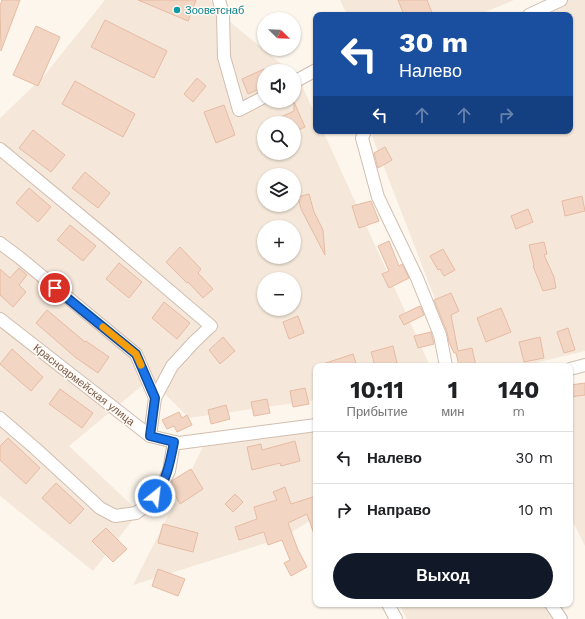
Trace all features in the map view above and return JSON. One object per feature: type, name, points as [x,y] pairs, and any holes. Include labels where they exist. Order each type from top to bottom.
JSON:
[{"type":"street","points":[[219,0],[223,14],[224,57],[239,110],[257,101]]},
{"type":"street","points":[[535,12],[561,0]]},
{"type":"street","points":[[301,78],[313,72]]},
{"type":"street","points":[[363,134],[378,197],[417,278],[440,335],[445,363]]},
{"type":"street","points":[[0,149],[211,326],[172,366],[155,398],[150,436]]},
{"type":"street","points":[[0,243],[136,354],[155,398]]},
{"type":"street","name":"Красноармейская улица","points":[[0,319],[150,436],[179,443],[313,425]]},
{"type":"street","points":[[573,368],[585,365]]},
{"type":"street","points":[[0,418],[100,508],[116,516],[136,513],[150,503],[160,490],[168,471],[174,442]]},
{"type":"street","points":[[390,607],[396,619]]},
{"type":"street","points":[[553,607],[561,619]]},
{"type":"shaded area","points":[[105,0],[210,0],[230,22],[257,44],[257,56],[272,56],[281,64],[257,64],[257,108],[301,108],[301,84],[313,110],[313,134],[324,134],[429,363],[313,363],[313,400],[189,418],[150,379],[69,446],[139,512],[93,571],[0,496],[0,118],[43,77]]},
{"type":"shaded area","points":[[340,0],[514,0],[485,12],[346,12]]},
{"type":"shaded area","points":[[555,0],[585,0],[585,351],[535,363],[460,363],[372,136],[373,134],[573,134],[573,12],[525,12]]},
{"type":"shaded area","points":[[585,383],[585,546],[573,522],[573,386]]},
{"type":"shaded area","points":[[313,424],[313,519],[282,538],[133,585],[205,443]]},
{"type":"shaded area","points":[[401,607],[559,607],[568,619],[407,619]]},
{"type":"building","points":[[2,0],[20,0],[1,51],[0,6]]},
{"type":"building","name":"Зооветснаб","points":[[138,0],[196,0],[188,21]]},
{"type":"building","points":[[398,0],[427,0],[432,12],[403,12]]},
{"type":"building","points":[[105,20],[167,51],[154,78],[91,47]]},
{"type":"building","points":[[36,26],[60,37],[38,86],[13,75]]},
{"type":"building","points":[[257,72],[257,90],[248,94],[242,79]]},
{"type":"building","points":[[197,78],[206,86],[193,102],[184,94]]},
{"type":"building","points":[[75,81],[135,114],[123,137],[62,104]]},
{"type":"building","points":[[224,105],[235,135],[216,143],[204,112]]},
{"type":"building","points":[[294,108],[297,108],[300,116],[283,116],[294,111]]},
{"type":"building","points":[[301,118],[305,127],[301,129]]},
{"type":"building","points":[[33,130],[65,155],[51,172],[19,148]]},
{"type":"building","points":[[385,147],[392,160],[378,168],[374,153]]},
{"type":"building","points":[[85,172],[110,193],[98,208],[72,188]]},
{"type":"building","points":[[29,188],[51,207],[38,222],[16,203]]},
{"type":"building","points":[[309,194],[314,212],[323,230],[325,255],[301,209],[301,196]]},
{"type":"building","points":[[582,196],[585,211],[565,216],[562,201]]},
{"type":"building","points":[[371,201],[379,221],[359,228],[352,206]]},
{"type":"building","points":[[528,209],[533,222],[516,229],[511,216]]},
{"type":"building","points":[[70,225],[96,246],[83,261],[57,240]]},
{"type":"building","points":[[389,241],[399,266],[402,264],[409,278],[389,288],[382,274],[389,271],[378,246]]},
{"type":"building","points":[[544,242],[547,254],[544,255],[554,277],[556,288],[543,291],[533,266],[529,245]]},
{"type":"building","points":[[180,247],[201,269],[198,273],[213,289],[203,298],[166,262]]},
{"type":"building","points":[[443,249],[455,270],[444,276],[440,269],[438,270],[430,256]]},
{"type":"building","points":[[119,263],[142,282],[129,298],[106,279]]},
{"type":"building","points":[[19,268],[27,275],[19,285],[26,292],[13,307],[0,295],[0,269],[10,278]]},
{"type":"building","points":[[451,293],[459,311],[451,315],[458,351],[472,348],[475,363],[458,363],[456,353],[454,353],[449,342],[447,332],[434,300]]},
{"type":"building","points":[[164,302],[190,323],[177,339],[152,318]]},
{"type":"building","points":[[420,306],[424,315],[404,325],[399,316]]},
{"type":"building","points":[[501,308],[511,332],[486,342],[477,318]]},
{"type":"building","points":[[47,310],[85,342],[86,341],[109,357],[98,373],[75,357],[36,323]]},
{"type":"building","points":[[298,316],[304,333],[289,339],[283,322]]},
{"type":"building","points":[[568,328],[575,350],[564,353],[557,332]]},
{"type":"building","points":[[431,332],[434,344],[418,348],[414,336]]},
{"type":"building","points":[[223,337],[235,351],[220,364],[209,350]]},
{"type":"building","points":[[540,337],[544,358],[524,362],[519,342]]},
{"type":"building","points":[[393,346],[397,363],[374,363],[371,352]]},
{"type":"building","points":[[12,349],[43,377],[31,391],[0,364]]},
{"type":"building","points":[[353,354],[356,363],[326,363]]},
{"type":"building","points":[[585,383],[585,395],[573,397],[573,385]]},
{"type":"building","points":[[305,388],[309,404],[293,407],[290,391]]},
{"type":"building","points":[[60,389],[93,413],[82,428],[49,404]]},
{"type":"building","points":[[267,399],[270,413],[254,416],[251,402]]},
{"type":"building","points":[[226,405],[230,419],[211,424],[208,410]]},
{"type":"building","points":[[179,412],[182,418],[187,415],[192,425],[177,432],[174,426],[167,429],[162,420]]},
{"type":"building","points":[[8,438],[40,468],[26,484],[0,460],[0,446]]},
{"type":"building","points":[[295,441],[300,461],[281,466],[280,463],[252,470],[247,447],[261,444],[262,450]]},
{"type":"building","points":[[191,469],[203,489],[180,504],[170,486],[173,480]]},
{"type":"building","points":[[56,483],[84,509],[70,524],[42,498]]},
{"type":"building","points":[[285,487],[291,504],[313,497],[313,531],[307,514],[288,523],[298,550],[307,567],[291,576],[284,563],[290,560],[282,540],[268,545],[264,532],[239,540],[235,527],[257,519],[254,507],[277,500],[273,492]]},
{"type":"building","points":[[235,494],[243,502],[233,512],[225,504]]},
{"type":"building","points":[[163,524],[198,533],[193,552],[158,543]]},
{"type":"building","points":[[106,528],[127,549],[113,562],[92,541]]},
{"type":"building","points":[[158,569],[185,579],[178,596],[152,586]]},
{"type":"slow traffic","points":[[103,327],[136,354],[141,365]]},
{"type":"place","name":"Зооветснаб","points":[[177,10]]},
{"type":"route","points":[[55,288],[136,354],[155,398],[150,436],[174,442],[168,471],[160,490],[155,496]]}]
